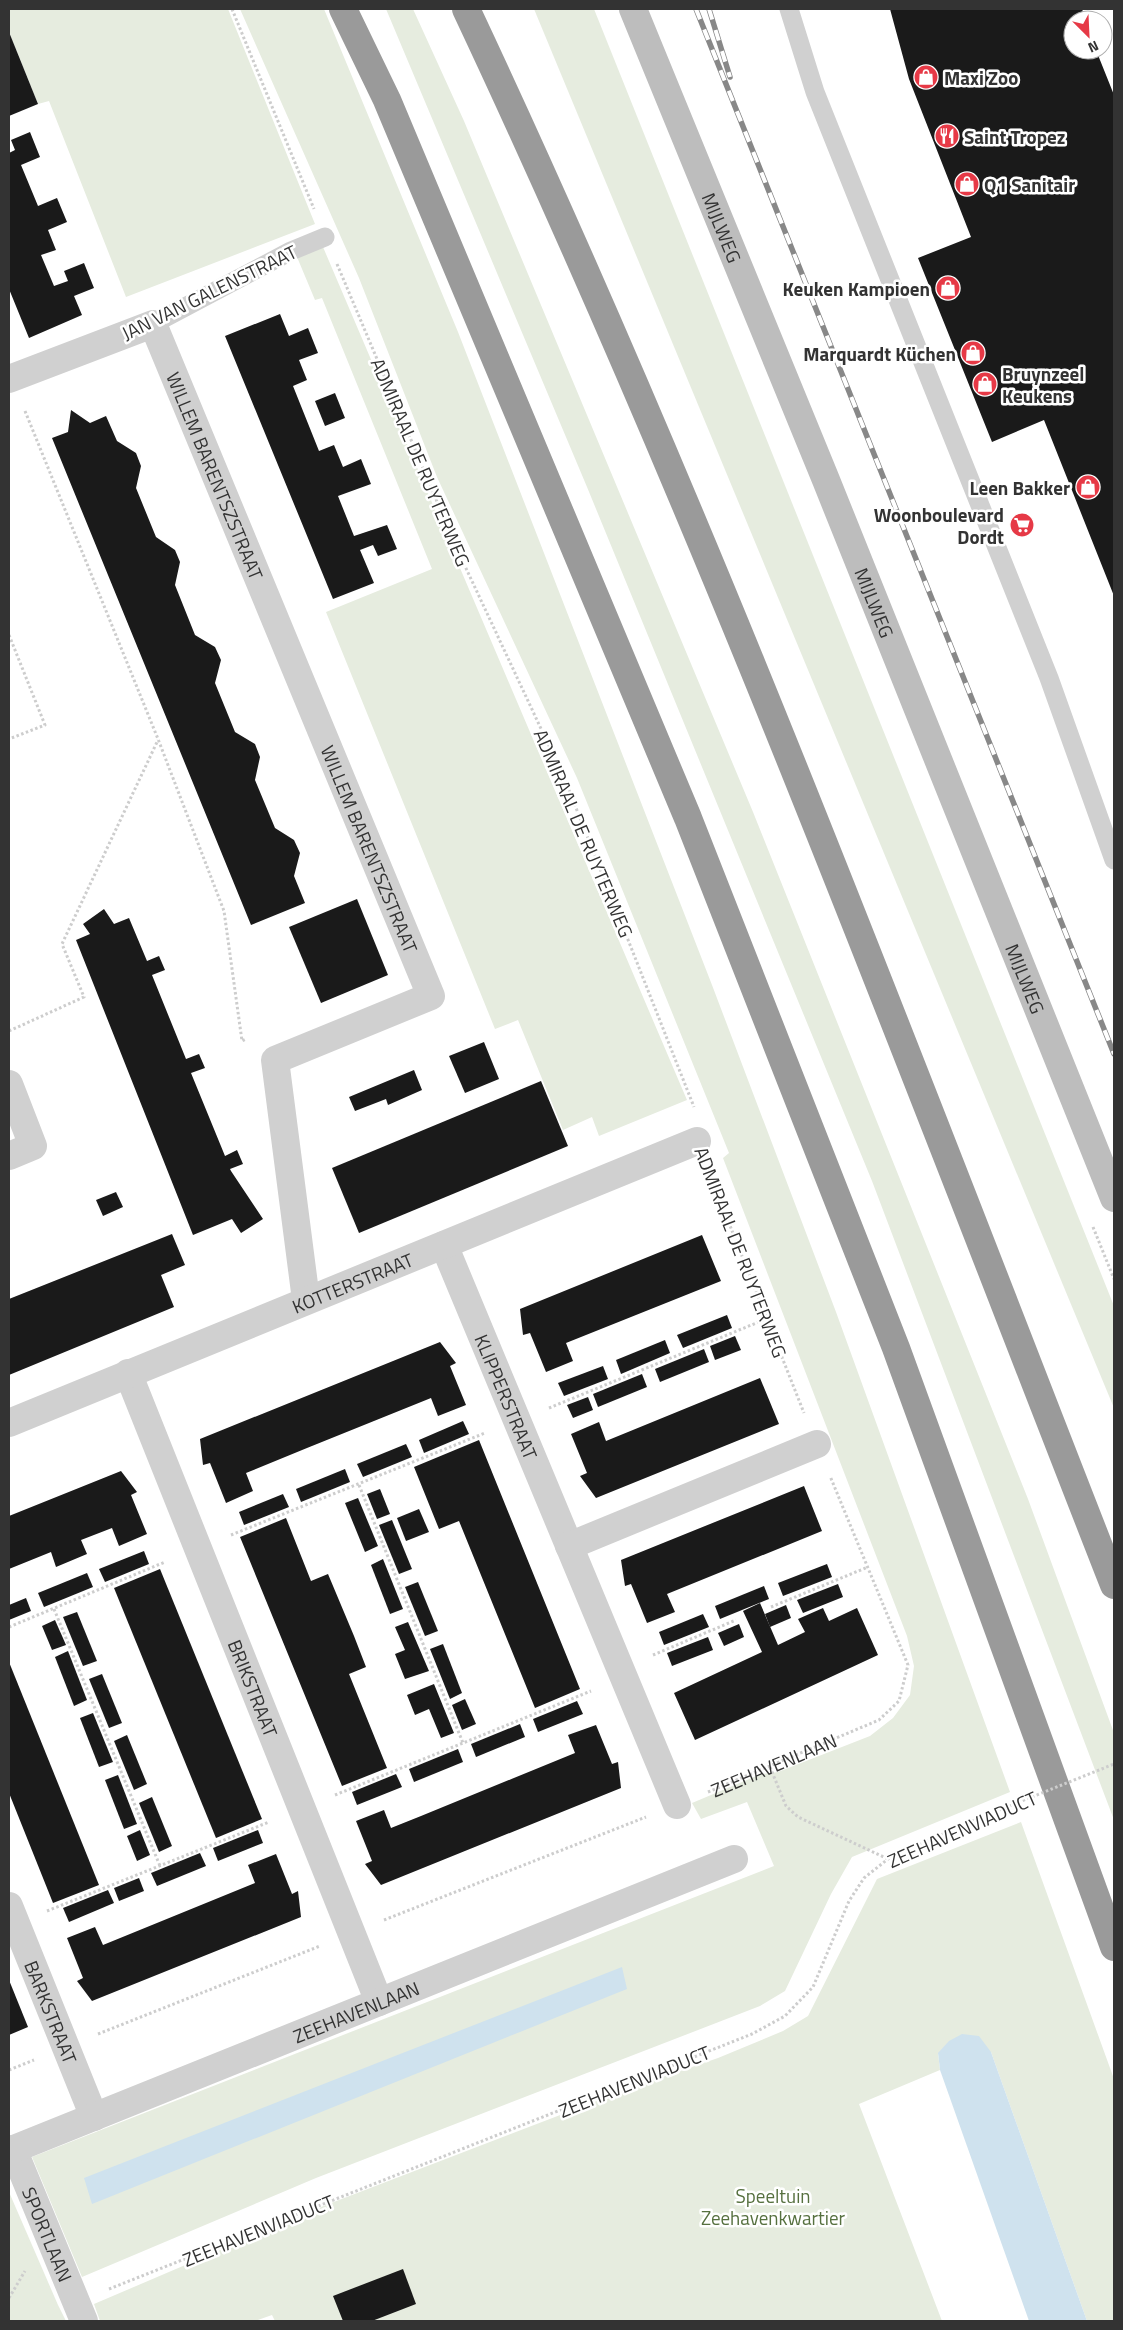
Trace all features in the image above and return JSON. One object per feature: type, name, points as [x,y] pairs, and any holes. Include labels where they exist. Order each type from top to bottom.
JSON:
[{"type":"highway","points":[[343,9],[387,100],[688,818],[896,1348],[1114,1947]]},
{"type":"highway","points":[[466,9],[539,164],[644,404],[805,794],[1114,1585]]},
{"type":"main road","name":"MIJLWEG","points":[[633,9],[830,489],[1114,1198]]},
{"type":"street","name":"JAN VAN GALENSTRAAT","points":[[10,378],[153,324]]},
{"type":"street","name":"WILLEM BARENTSZSTRAAT","points":[[153,324],[431,996],[275,1060]]},
{"type":"street","points":[[275,1060],[306,1300]]},
{"type":"street","points":[[9,1084],[33,1146],[9,1156]]},
{"type":"street","name":"KOTTERSTRAAT","points":[[9,1423],[128,1372],[697,1141]]},
{"type":"street","name":"KLIPPERSTRAAT","points":[[444,1245],[676,1805]]},
{"type":"street","name":"BRIKSTRAAT","points":[[128,1372],[379,2002]]},
{"type":"street","points":[[569,1546],[817,1444]]},
{"type":"street","name":"ZEEHAVENLAAN","points":[[11,2150],[734,1859]]},
{"type":"street","name":"BARKSTRAAT","points":[[9,1906],[94,2116]]},
{"type":"street","name":"SPORTLAAN","points":[[11,2150],[80,2312]]},
{"type":"lane","points":[[789,9],[815,92],[1049,678],[1114,860]]},
{"type":"lane","name":"JAN VAN GALENSTRAAT","points":[[153,324],[291,251],[325,237]]},
{"type":"path","name":"ADMIRAAL DE RUYTERWEG","points":[[232,9],[325,237],[457,549],[565,780],[700,1122],[697,1141],[766,1319],[908,1665]]},
{"type":"path","points":[[10,378],[158,739],[224,911],[242,1041],[265,1029],[275,1060]]},
{"type":"path","points":[[9,636],[44,725],[9,739]]},
{"type":"path","points":[[9,1031],[84,997],[62,944],[158,739]]},
{"type":"path","points":[[9,1627],[197,1548],[359,1485],[766,1319]]},
{"type":"path","points":[[359,1485],[463,1743]]},
{"type":"path","points":[[771,1607],[868,1568]]},
{"type":"path","points":[[54,1609],[160,1866]]},
{"type":"path","points":[[620,1668],[736,1620]]},
{"type":"path","name":"ZEEHAVENLAAN","points":[[676,1805],[878,1720],[899,1701],[908,1665]]},
{"type":"path","name":"ZEEHAVENVIADUCT","points":[[80,2312],[752,2034],[785,2016],[813,1987],[849,1901],[864,1878],[888,1859],[967,1823],[1114,1764]]},
{"type":"path","points":[[770,1766],[786,1806],[798,1817],[888,1859]]},
{"type":"green space","points":[[9,9],[228,9],[315,224],[126,297],[49,101],[38,104],[9,32]]},
{"type":"green space","points":[[240,9],[324,9],[458,332],[712,985],[836,1312],[1010,1792],[852,1857],[831,1894],[785,1991],[760,2006],[316,2178],[82,2277],[32,2157],[774,1866],[747,1802],[701,1819],[692,1803],[761,1774],[778,1772],[870,1736],[893,1718],[910,1695],[914,1666],[907,1636],[723,1158],[729,1153],[577,778],[437,477],[359,278]]},
{"type":"green space","points":[[386,9],[413,9],[464,121],[753,812],[1028,1499],[1114,1733],[1114,1820],[872,1181],[587,487]]},
{"type":"green space","points":[[534,9],[594,9],[1114,1306],[1114,1408]]},
{"type":"green space","points":[[323,247],[687,1100],[599,1136],[592,1117],[563,1130],[518,1020],[495,1029],[326,612],[432,569],[322,298],[315,300],[297,257]]},
{"type":"green space","name":"Speeltuin Zeehavenkwartier","points":[[1021,1822],[1114,2079],[1114,2321],[1087,2321],[991,2052],[938,2053],[940,2070],[859,2104],[942,2321],[275,2321],[272,2315],[255,2321],[100,2321],[94,2304],[326,2205],[628,2089],[718,2058],[783,2031],[808,2016],[877,1879]]},
{"type":"green space","points":[[9,2192],[58,2305],[66,2321],[9,2321]]},
{"type":"water","points":[[622,1967],[627,1989],[92,2204],[84,2178]]},
{"type":"water","points":[[962,2034],[979,2036],[991,2052],[1087,2321],[1029,2321],[940,2070],[938,2053],[949,2041]]},
{"type":"building","points":[[890,9],[1082,9],[1063,10],[1063,60],[1100,60],[1114,95],[1114,596],[1044,420],[992,442],[918,258],[971,237],[909,79]]},
{"type":"building","points":[[9,32],[38,104],[9,116]]},
{"type":"building","points":[[30,132],[40,157],[21,165],[38,206],[57,198],[67,222],[48,230],[56,250],[41,255],[54,286],[68,281],[64,271],[84,263],[94,288],[74,296],[82,315],[29,338],[9,289],[9,153],[15,150],[11,140]]},
{"type":"building","points":[[280,314],[289,336],[308,328],[318,353],[299,360],[307,380],[293,386],[319,451],[334,445],[343,467],[361,459],[371,484],[338,496],[354,536],[387,525],[397,549],[378,556],[373,545],[360,550],[374,583],[333,599],[225,336]]},
{"type":"building","points":[[335,393],[345,418],[325,426],[315,401]]},
{"type":"building","points":[[71,410],[90,423],[106,416],[117,441],[136,453],[141,466],[136,488],[156,537],[175,550],[180,562],[175,585],[195,635],[215,647],[221,660],[215,683],[235,732],[255,744],[260,757],[255,780],[275,828],[294,840],[300,853],[294,876],[305,903],[251,925],[52,438],[68,432]]},
{"type":"building","points":[[357,899],[388,975],[321,1003],[289,927]]},
{"type":"building","points":[[104,909],[114,924],[129,918],[147,961],[159,956],[165,970],[152,975],[186,1059],[199,1054],[205,1068],[191,1073],[225,1156],[237,1150],[243,1164],[230,1169],[263,1219],[241,1233],[232,1219],[193,1235],[76,940],[90,934],[83,924]]},
{"type":"building","points":[[484,1042],[499,1079],[465,1093],[449,1056]]},
{"type":"building","points":[[414,1070],[422,1090],[388,1105],[386,1099],[355,1111],[349,1097]]},
{"type":"building","points":[[541,1081],[568,1146],[359,1233],[332,1168]]},
{"type":"building","points":[[116,1192],[123,1207],[103,1216],[96,1200]]},
{"type":"building","points":[[172,1234],[185,1265],[161,1275],[174,1307],[9,1375],[9,1299]]},
{"type":"building","points":[[702,1235],[721,1281],[566,1343],[573,1361],[546,1372],[530,1333],[523,1335],[520,1309]]},
{"type":"building","points":[[727,1315],[732,1328],[683,1348],[677,1335]]},
{"type":"building","points":[[735,1336],[741,1350],[715,1360],[710,1346]]},
{"type":"building","points":[[665,1340],[670,1353],[621,1374],[616,1360]]},
{"type":"building","points":[[440,1342],[456,1363],[450,1366],[466,1405],[438,1416],[431,1398],[307,1448],[246,1473],[253,1491],[226,1503],[210,1463],[203,1465],[200,1439]]},
{"type":"building","points":[[704,1349],[709,1362],[660,1382],[655,1369]]},
{"type":"building","points":[[603,1366],[608,1379],[564,1396],[558,1383]]},
{"type":"building","points":[[642,1374],[647,1387],[598,1407],[593,1394]]},
{"type":"building","points":[[760,1378],[779,1424],[596,1498],[580,1476],[587,1473],[571,1434],[599,1422],[606,1441]]},
{"type":"building","points":[[588,1397],[593,1410],[573,1418],[567,1405]]},
{"type":"building","points":[[463,1421],[469,1434],[424,1453],[419,1440]]},
{"type":"building","points":[[479,1440],[580,1689],[535,1708],[459,1521],[439,1529],[414,1467]]},
{"type":"building","points":[[406,1444],[412,1457],[363,1477],[357,1464]]},
{"type":"building","points":[[345,1469],[350,1482],[301,1502],[296,1489]]},
{"type":"building","points":[[121,1471],[137,1492],[131,1495],[147,1534],[119,1546],[112,1528],[81,1540],[87,1554],[56,1567],[51,1552],[9,1569],[9,1516]]},
{"type":"building","points":[[804,1486],[822,1531],[667,1594],[675,1612],[647,1623],[631,1584],[625,1586],[621,1560]]},
{"type":"building","points":[[380,1489],[390,1514],[377,1519],[367,1494]]},
{"type":"building","points":[[283,1494],[289,1507],[244,1525],[239,1512]]},
{"type":"building","points":[[358,1498],[378,1546],[365,1552],[345,1503]]},
{"type":"building","points":[[419,1509],[429,1532],[406,1541],[397,1518]]},
{"type":"building","points":[[286,1518],[311,1581],[328,1574],[366,1667],[349,1674],[387,1768],[342,1786],[240,1537]]},
{"type":"building","points":[[392,1520],[412,1569],[399,1574],[379,1525]]},
{"type":"building","points":[[144,1551],[149,1564],[105,1582],[99,1569]]},
{"type":"building","points":[[383,1559],[403,1609],[390,1614],[371,1565]]},
{"type":"building","points":[[827,1564],[832,1577],[783,1596],[778,1583]]},
{"type":"building","points":[[160,1569],[262,1819],[216,1838],[114,1588]]},
{"type":"building","points":[[87,1573],[93,1587],[44,1607],[38,1593]]},
{"type":"building","points":[[418,1582],[438,1631],[425,1636],[405,1587]]},
{"type":"building","points":[[838,1584],[843,1597],[803,1613],[797,1600]]},
{"type":"building","points":[[764,1586],[769,1599],[720,1619],[715,1606]]},
{"type":"building","points":[[26,1598],[31,1611],[9,1620],[9,1605]]},
{"type":"building","points":[[760,1603],[778,1645],[805,1632],[798,1619],[823,1608],[829,1621],[857,1608],[878,1655],[695,1740],[674,1693],[762,1652],[743,1611]]},
{"type":"building","points":[[786,1605],[791,1618],[770,1627],[765,1614]]},
{"type":"building","points":[[77,1612],[97,1661],[83,1666],[63,1617]]},
{"type":"building","points":[[703,1614],[709,1627],[664,1645],[659,1632]]},
{"type":"building","points":[[55,1620],[66,1645],[52,1650],[42,1626]]},
{"type":"building","points":[[408,1622],[429,1671],[405,1679],[395,1654],[405,1650],[395,1627]]},
{"type":"building","points":[[739,1624],[744,1637],[724,1646],[718,1633]]},
{"type":"building","points":[[708,1637],[713,1650],[672,1666],[667,1653]]},
{"type":"building","points":[[443,1644],[462,1693],[450,1699],[430,1649]]},
{"type":"building","points":[[68,1651],[87,1700],[74,1706],[55,1657]]},
{"type":"building","points":[[9,1662],[99,1885],[53,1903],[9,1793]]},
{"type":"building","points":[[102,1674],[122,1723],[109,1728],[89,1679]]},
{"type":"building","points":[[434,1684],[454,1733],[441,1738],[429,1709],[415,1715],[407,1695]]},
{"type":"building","points":[[465,1699],[476,1724],[462,1730],[452,1705]]},
{"type":"building","points":[[577,1701],[583,1714],[538,1732],[533,1719]]},
{"type":"building","points":[[93,1713],[113,1762],[99,1767],[80,1718]]},
{"type":"building","points":[[520,1724],[525,1737],[476,1757],[471,1744]]},
{"type":"building","points":[[596,1725],[612,1764],[618,1762],[621,1788],[381,1885],[365,1864],[372,1861],[356,1821],[384,1810],[391,1828],[575,1753],[568,1735]]},
{"type":"building","points":[[127,1735],[147,1784],[134,1790],[114,1741]]},
{"type":"building","points":[[458,1749],[463,1762],[414,1782],[409,1769]]},
{"type":"building","points":[[396,1774],[402,1787],[357,1805],[352,1792]]},
{"type":"building","points":[[118,1775],[137,1824],[124,1829],[105,1780]]},
{"type":"building","points":[[152,1797],[172,1846],[159,1852],[139,1803]]},
{"type":"building","points":[[140,1830],[150,1855],[137,1861],[127,1836]]},
{"type":"building","points":[[258,1830],[263,1843],[218,1861],[213,1848]]},
{"type":"building","points":[[200,1853],[206,1866],[157,1886],[151,1873]]},
{"type":"building","points":[[276,1854],[292,1894],[298,1891],[301,1917],[92,2001],[77,1981],[83,1978],[67,1938],[95,1927],[103,1945],[255,1883],[248,1865]]},
{"type":"building","points":[[139,1878],[144,1891],[119,1901],[114,1888]]},
{"type":"building","points":[[108,1890],[114,1903],[69,1922],[63,1908]]},
{"type":"building","points":[[9,1980],[28,2027],[9,2035]]},
{"type":"building","points":[[403,2269],[416,2304],[372,2321],[343,2321],[333,2296]]},
{"type":"railway","points":[[696,9],[1114,1054]]},
{"type":"railway","points":[[709,9],[730,77]]},
{"type":"place","name":"Maxi Zoo","points":[[926,77]]},
{"type":"place","name":"Saint Tropez","points":[[947,136]]},
{"type":"place","name":"Q1 Sanitair","points":[[967,184]]},
{"type":"place","name":"Keuken Kampioen","points":[[948,288]]},
{"type":"place","name":"Marquardt Küchen","points":[[973,353]]},
{"type":"place","name":"Bruynzeel Keukens","points":[[985,384]]},
{"type":"place","name":"Leen Bakker","points":[[1088,487]]},
{"type":"place","name":"Woonboulevard Dordt","points":[[1022,525]]}]
